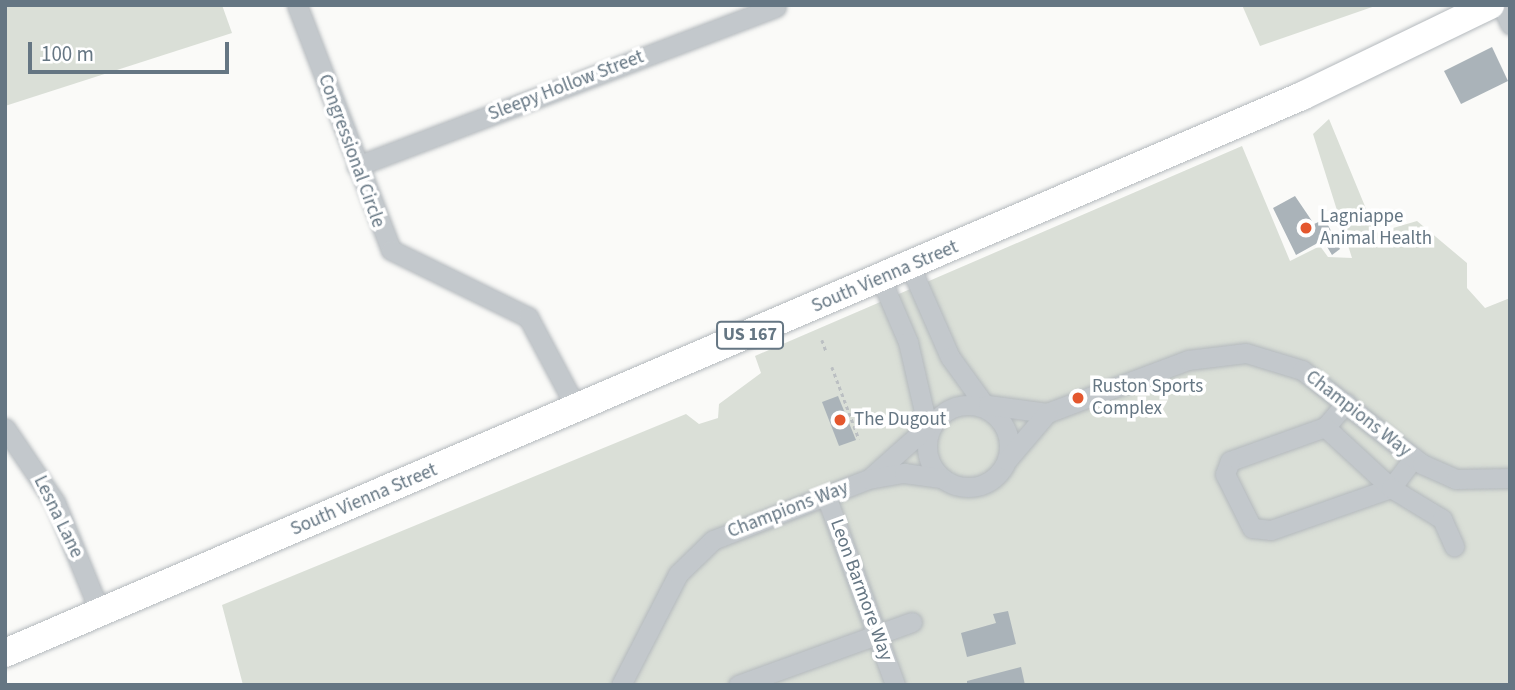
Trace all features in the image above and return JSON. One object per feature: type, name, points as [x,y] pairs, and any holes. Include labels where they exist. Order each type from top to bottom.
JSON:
[{"type":"highway","name":"South Vienna Street","points":[[5,653],[1302,96],[1490,5]]},
{"type":"street","name":"Congressional Circle","points":[[297,5],[391,250],[528,317],[577,409]]},
{"type":"street","points":[[1502,5],[1510,24]]},
{"type":"street","name":"Sleepy Hollow Street","points":[[357,166],[776,7]]},
{"type":"street","points":[[910,266],[950,357],[1006,434],[1005,463]]},
{"type":"street","points":[[881,279],[908,342],[941,478]]},
{"type":"street","name":"Champions Way","points":[[621,685],[667,591],[692,557],[731,532],[869,479],[904,473],[941,478],[963,489],[979,488],[1005,463],[1047,414],[1188,360],[1227,354],[1283,361],[1346,403],[1415,458],[1456,479],[1510,478]]},
{"type":"street","points":[[1346,403],[1325,427],[1230,461],[1225,474],[1246,522],[1271,530],[1391,488],[1415,458]]},
{"type":"street","name":"Champions Way","points":[[869,479],[953,407],[986,405],[1047,414]]},
{"type":"street","points":[[1325,427],[1391,488],[1442,519],[1454,546]]},
{"type":"street","name":"Lesna Lane","points":[[5,428],[55,502],[100,612]]},
{"type":"street","name":"Leon Barmore Way","points":[[826,496],[895,685]]},
{"type":"street","points":[[738,685],[912,622]]},
{"type":"path","points":[[822,340],[826,351]]},
{"type":"path","points":[[832,367],[859,439]]},
{"type":"shaded area","points":[[5,5],[222,5],[232,33],[5,106]]},
{"type":"shaded area","points":[[1242,5],[1378,5],[1260,46]]},
{"type":"shaded area","name":"Ruston Sports Complex","points":[[1329,119],[1376,233],[1417,221],[1467,263],[1467,288],[1485,308],[1510,298],[1510,685],[243,685],[222,605],[686,414],[699,424],[718,418],[719,404],[761,373],[755,356],[1242,146],[1290,261],[1320,246],[1328,257],[1352,258],[1313,134]]},
{"type":"building","points":[[1492,47],[1508,81],[1461,104],[1444,71]]},
{"type":"building","name":"Lagniappe Animal Health","points":[[1295,196],[1314,224],[1325,219],[1340,249],[1332,255],[1323,240],[1296,255],[1273,208]]},
{"type":"building","name":"The Dugout","points":[[838,396],[856,440],[839,446],[822,402]]},
{"type":"building","points":[[1008,611],[1016,644],[967,657],[961,633],[996,623],[993,614]]},
{"type":"building","points":[[1021,667],[1025,685],[967,685],[967,681]]},
{"type":"place","name":"Lagniappe Animal Health","points":[[1306,228]]},
{"type":"place","name":"Ruston Sports Complex","points":[[1078,398]]},
{"type":"place","name":"The Dugout","points":[[840,420]]}]
